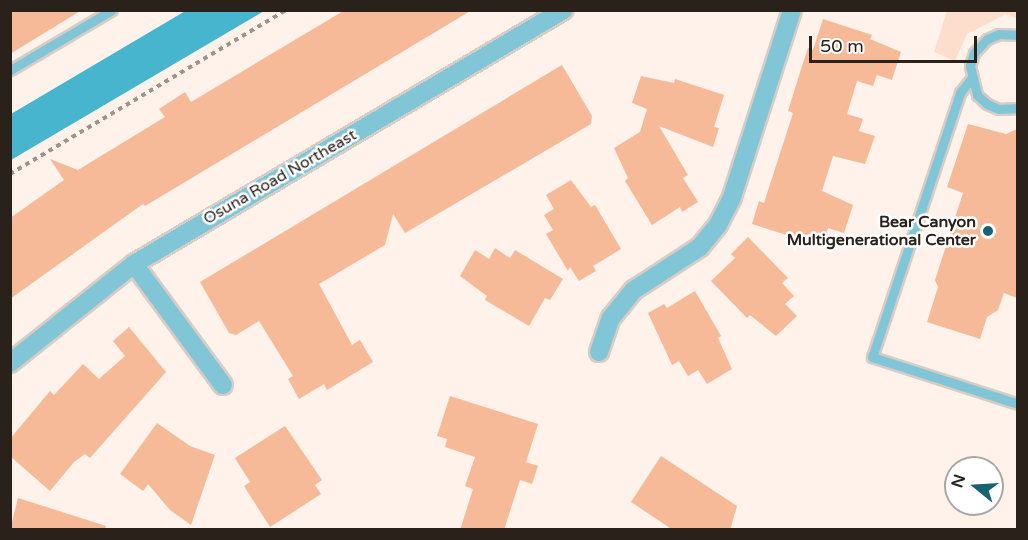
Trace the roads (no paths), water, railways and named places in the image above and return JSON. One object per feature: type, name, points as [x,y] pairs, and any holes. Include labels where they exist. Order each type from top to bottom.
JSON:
[{"type":"street","name":"Osuna Road Northeast","points":[[10,363],[134,264],[564,10]]},
{"type":"street","points":[[599,352],[611,318],[634,290],[700,247],[722,218],[792,10]]},
{"type":"street","points":[[134,264],[224,385]]},
{"type":"lane","points":[[10,70],[112,10]]},
{"type":"lane","points":[[1017,35],[999,34],[987,39],[974,53],[970,80],[956,104],[872,357],[1017,404]]},
{"type":"lane","points":[[970,80],[987,104],[999,109],[1017,108]]},
{"type":"water","points":[[187,10],[264,11],[11,160],[11,114]]},
{"type":"place","name":"Bear Canyon Multigenerational Center","points":[[988,231]]}]
